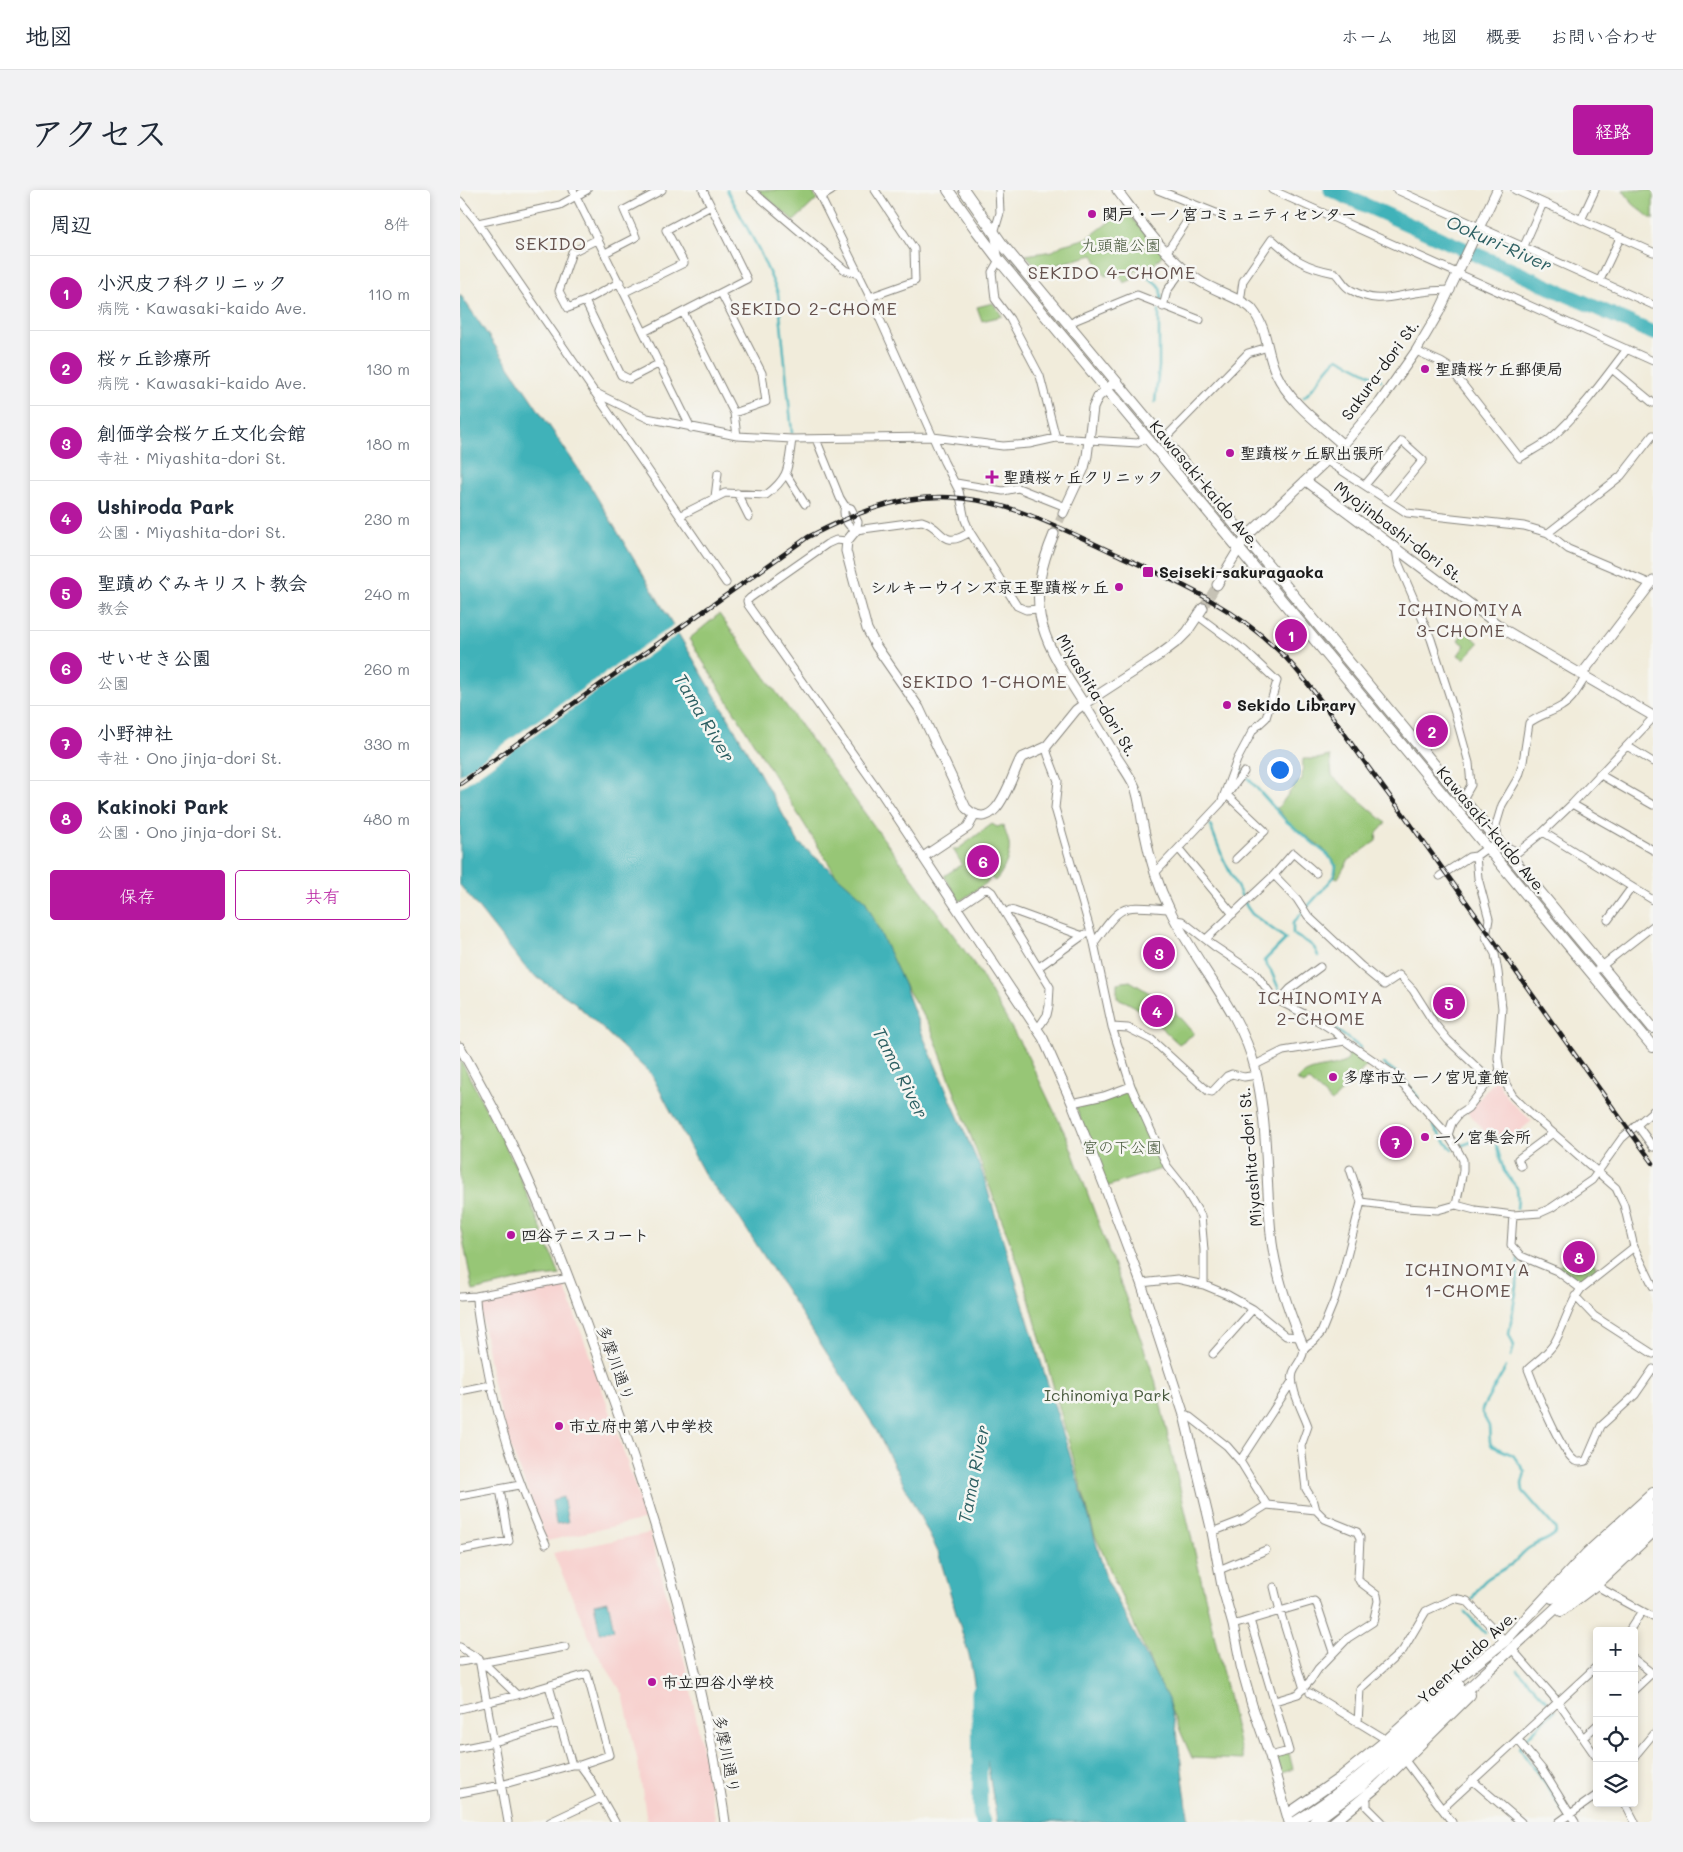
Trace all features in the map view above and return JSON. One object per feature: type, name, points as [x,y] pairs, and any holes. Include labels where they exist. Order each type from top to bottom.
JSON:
[{"type":"main road","name":"Kawasaki-kaido Ave.","points":[[948,190],[999,260],[1653,1047]]},
{"type":"main road","name":"Kawasaki-kaido Ave.","points":[[964,190],[994,233],[1653,1028]]},
{"type":"main road","points":[[1334,1822],[1365,1798],[1456,1710],[1581,1559],[1653,1493]]},
{"type":"main road","name":"Yaen-Kaido Ave.","points":[[1314,1822],[1508,1645],[1653,1506]]},
{"type":"main road","name":"Yaen-Kaido Ave.","points":[[1508,1645],[1653,1519]]},
{"type":"main road","points":[[1291,1819],[1387,1740],[1440,1692],[1597,1584],[1653,1532]]},
{"type":"main road","name":"Yaen-Kaido Ave.","points":[[1291,1819],[1328,1800],[1368,1774]]},
{"type":"street","points":[[478,223],[560,205],[575,193],[587,190]]},
{"type":"street","points":[[605,253],[636,238],[624,210],[662,190]]},
{"type":"street","points":[[644,332],[748,279],[703,190]]},
{"type":"street","points":[[751,190],[845,270],[859,274]]},
{"type":"street","points":[[831,190],[819,193],[870,297],[944,462],[956,484],[970,532],[1017,606],[1026,610],[1039,609]]},
{"type":"street","points":[[870,297],[915,281],[914,249],[875,190]]},
{"type":"street","points":[[999,190],[1000,213],[994,233],[999,260],[992,272],[994,299],[1010,318],[1040,376],[1056,438]]},
{"type":"street","points":[[1117,190],[1166,253],[1183,269],[1208,287],[1250,307],[1261,324],[1272,365],[1283,386],[1298,403],[1343,445]]},
{"type":"street","points":[[1158,190],[1221,216]]},
{"type":"street","points":[[1272,190],[1653,361]]},
{"type":"street","points":[[1397,190],[1478,230],[1524,246],[1653,304]]},
{"type":"street","name":"Sakura-dori St.","points":[[1217,585],[1246,537],[1343,445],[1380,402],[1416,351],[1451,290],[1497,190]]},
{"type":"street","points":[[1581,220],[1595,190]]},
{"type":"street","points":[[1520,191],[1653,252]]},
{"type":"street","points":[[575,193],[691,428]]},
{"type":"street","points":[[460,201],[478,223],[726,583]]},
{"type":"street","points":[[1524,246],[1543,203]]},
{"type":"street","points":[[626,294],[684,263],[666,230],[711,206]]},
{"type":"street","points":[[1166,253],[1197,206]]},
{"type":"street","points":[[1600,280],[1620,238]]},
{"type":"street","points":[[598,239],[572,252],[559,291],[568,308],[620,282]]},
{"type":"street","points":[[1240,302],[1242,280],[1272,239],[1300,262],[1316,269],[1335,273],[1350,290],[1372,298],[1385,300],[1414,293],[1451,290]]},
{"type":"street","points":[[1163,307],[1167,291],[1183,269]]},
{"type":"street","points":[[721,293],[762,373],[766,402],[734,413]]},
{"type":"street","points":[[1070,325],[1076,320],[1137,295],[1163,307],[1200,320]]},
{"type":"street","points":[[585,301],[621,376],[629,379],[660,363]]},
{"type":"street","points":[[682,312],[734,413],[737,436]]},
{"type":"street","points":[[1164,439],[1248,353],[1268,347]]},
{"type":"street","points":[[1416,351],[1449,367],[1520,458],[1556,433],[1588,399],[1626,349]]},
{"type":"street","points":[[1612,369],[1653,403]]},
{"type":"street","points":[[956,484],[1003,491],[1018,488],[1064,510],[1084,468],[1090,440],[1093,408],[1098,398],[1116,381]]},
{"type":"street","points":[[594,392],[647,418],[737,436],[792,440],[933,437],[1003,446],[1029,444],[1056,438],[1138,443],[1146,437]]},
{"type":"street","points":[[1548,533],[1621,476],[1653,435]]},
{"type":"street","points":[[816,439],[845,506],[852,508],[858,522],[856,530],[847,541],[846,551],[867,629],[918,708],[966,808],[975,814],[989,813],[1000,805],[1021,758],[1046,747],[1076,710],[1084,704],[1166,651],[1187,632],[1203,608]]},
{"type":"street","points":[[681,516],[725,492],[766,495],[778,486],[786,474],[792,440]]},
{"type":"street","points":[[1365,485],[1402,441],[1423,460],[1389,501]]},
{"type":"street","points":[[1328,460],[1406,512],[1524,526],[1548,533],[1568,548],[1651,587],[1583,676],[1568,702],[1534,718],[1529,723],[1519,776],[1502,805],[1496,825],[1499,842]]},
{"type":"street","points":[[715,497],[718,473]]},
{"type":"street","points":[[786,474],[805,504]]},
{"type":"street","name":"Myojinbashi-dori St.","points":[[1306,481],[1505,630],[1653,717]]},
{"type":"street","points":[[737,493],[749,517]]},
{"type":"street","points":[[856,530],[922,520],[941,535],[951,540],[961,538],[970,532]]},
{"type":"street","name":"Miyashita-dori St.","points":[[1054,534],[1045,555],[1040,574],[1039,609],[1043,630],[1057,661],[1135,788],[1144,833],[1169,909],[1197,960],[1232,1013],[1246,1041],[1256,1070],[1261,1096],[1272,1242],[1276,1268],[1304,1348]]},
{"type":"street","points":[[847,541],[836,540],[827,544],[750,598],[748,605],[882,794],[1036,1028],[1072,1103],[1141,1283],[1184,1415],[1212,1532],[1222,1586],[1252,1705],[1291,1819]]},
{"type":"street","points":[[1396,549],[1398,562],[1431,639],[1469,763],[1471,785],[1463,798]]},
{"type":"street","points":[[1198,616],[1244,650],[1277,681],[1266,718],[1253,730],[1237,760],[1221,802]]},
{"type":"street","points":[[1499,842],[1518,852],[1543,832],[1572,804],[1653,717]]},
{"type":"street","points":[[1627,746],[1653,762]]},
{"type":"street","points":[[1046,747],[1058,781],[1055,808],[1094,943],[1112,1027],[1131,1086],[1167,1166],[1183,1186],[1201,1216],[1204,1250],[1204,1285]]},
{"type":"street","points":[[1156,872],[1221,802],[1244,772]]},
{"type":"street","points":[[1599,774],[1653,805]]},
{"type":"street","points":[[1227,795],[1265,831],[1236,859]]},
{"type":"street","points":[[1572,804],[1653,850]]},
{"type":"street","points":[[923,857],[968,827],[975,814]]},
{"type":"street","points":[[1543,832],[1653,900]]},
{"type":"street","points":[[1440,876],[1469,857],[1476,856],[1499,842]]},
{"type":"street","points":[[1179,849],[1233,914]]},
{"type":"street","points":[[1206,939],[1274,875],[1293,853],[1316,873]]},
{"type":"street","points":[[1476,856],[1478,878],[1489,918],[1486,937],[1495,954],[1498,972],[1502,1008],[1498,1058],[1500,1071],[1513,1096],[1616,1188],[1622,1198],[1634,1247],[1653,1286]]},
{"type":"street","points":[[1274,875],[1296,899],[1308,916],[1384,985],[1399,974],[1413,990],[1434,1023],[1448,1040],[1490,1080]]},
{"type":"street","points":[[1608,920],[1632,887]]},
{"type":"street","points":[[957,908],[988,888],[1006,914],[1050,987],[1046,1015],[1041,1024],[1036,1028]]},
{"type":"street","points":[[1094,943],[1116,913],[1125,908],[1133,906],[1169,909]]},
{"type":"street","points":[[1006,914],[1010,910],[1014,911],[1083,936]]},
{"type":"street","points":[[1176,920],[1182,921],[1214,946],[1256,974],[1270,993],[1334,1031],[1345,1041],[1393,1074],[1448,1135],[1463,1160],[1463,1171],[1456,1205]]},
{"type":"street","points":[[1592,974],[1653,926]]},
{"type":"street","points":[[1039,968],[1090,932]]},
{"type":"street","points":[[1282,999],[1320,967]]},
{"type":"street","points":[[1112,1027],[1128,1028],[1152,1040],[1208,1091],[1214,1090],[1227,1076],[1232,1074],[1244,1077],[1284,1051],[1345,1041]]},
{"type":"street","name":"多摩川通り","points":[[460,1046],[521,1163],[569,1278],[621,1421],[674,1588],[711,1743],[725,1822]]},
{"type":"street","points":[[1448,1135],[1455,1118],[1468,1108],[1490,1080],[1500,1071]]},
{"type":"street","points":[[1072,1103],[1104,1096],[1131,1086]]},
{"type":"street","points":[[1361,1202],[1438,1210],[1456,1205],[1475,1210],[1513,1215],[1540,1213],[1581,1189],[1592,1180],[1622,1138],[1653,1111]]},
{"type":"street","points":[[1637,1125],[1653,1147]]},
{"type":"street","points":[[1521,1166],[1518,1160],[1553,1133]]},
{"type":"street","points":[[1275,1700],[1307,1691],[1318,1669],[1333,1652],[1348,1638],[1373,1622],[1378,1601],[1378,1595],[1360,1582],[1358,1578],[1360,1538],[1357,1532],[1325,1519],[1316,1510],[1314,1502],[1306,1489],[1301,1446],[1308,1426],[1292,1382],[1293,1372],[1304,1354],[1304,1348],[1321,1333],[1342,1276],[1361,1202],[1350,1169]]},
{"type":"street","points":[[1513,1215],[1511,1245],[1521,1256],[1557,1271],[1581,1288]]},
{"type":"street","points":[[1634,1247],[1581,1288],[1575,1296],[1555,1342],[1528,1369],[1551,1425],[1574,1460],[1581,1463],[1586,1461],[1601,1426],[1635,1395],[1652,1372]]},
{"type":"street","points":[[460,1297],[476,1296],[569,1278]]},
{"type":"street","points":[[1141,1283],[1177,1279],[1204,1285],[1228,1295],[1253,1309],[1286,1336],[1299,1337]]},
{"type":"street","points":[[476,1296],[490,1385],[504,1438],[520,1485],[546,1544]]},
{"type":"street","points":[[1575,1296],[1594,1316],[1653,1354]]},
{"type":"street","points":[[1213,1354],[1253,1309]]},
{"type":"street","points":[[1240,1461],[1292,1382]]},
{"type":"street","points":[[460,1391],[490,1385]]},
{"type":"street","points":[[1184,1415],[1190,1417],[1227,1446],[1240,1461],[1268,1505]]},
{"type":"street","points":[[460,1496],[520,1485]]},
{"type":"street","points":[[460,1550],[509,1541],[500,1489]]},
{"type":"street","points":[[1212,1532],[1243,1520],[1268,1505],[1316,1510]]},
{"type":"street","points":[[1219,1570],[1266,1550]]},
{"type":"street","points":[[1597,1584],[1602,1589],[1653,1617]]},
{"type":"street","points":[[1274,1587],[1280,1611],[1307,1691],[1387,1740]]},
{"type":"street","points":[[1358,1722],[1360,1689],[1403,1650],[1426,1611],[1454,1598],[1467,1601],[1508,1645],[1558,1702],[1593,1752]]},
{"type":"street","points":[[1233,1625],[1314,1601],[1317,1604],[1333,1652]]},
{"type":"street","points":[[1632,1627],[1642,1611]]},
{"type":"street","points":[[1250,1620],[1289,1751],[1270,1756]]},
{"type":"street","points":[[460,1647],[488,1667],[517,1695]]},
{"type":"street","points":[[460,1662],[480,1661],[566,1647]]},
{"type":"street","points":[[480,1661],[508,1822]]},
{"type":"street","points":[[1638,1663],[1653,1674],[1638,1687]]},
{"type":"street","points":[[1442,1809],[1472,1780],[1518,1741],[1593,1670]]},
{"type":"street","points":[[460,1709],[517,1695],[587,1674],[609,1755],[580,1766],[572,1765],[460,1793]]},
{"type":"street","points":[[549,1686],[572,1765]]},
{"type":"street","points":[[460,1749],[494,1742],[559,1723]]},
{"type":"street","points":[[1583,1738],[1593,1729]]},
{"type":"street","points":[[1638,1753],[1652,1737]]},
{"type":"street","points":[[1518,1741],[1542,1769],[1575,1822]]},
{"type":"street","points":[[1404,1759],[1452,1822]]},
{"type":"street","points":[[580,1766],[602,1798],[615,1822]]},
{"type":"street","points":[[1472,1780],[1521,1822]]},
{"type":"street","points":[[1559,1822],[1593,1797]]},
{"type":"street","points":[[550,1822],[563,1819],[602,1798]]},
{"type":"street","points":[[1365,1798],[1367,1807],[1382,1822]]},
{"type":"street","points":[[1627,1807],[1635,1822]]},
{"type":"shaded area","points":[[1497,1078],[1502,1090],[1511,1102],[1532,1121],[1502,1145],[1486,1133],[1468,1112]]},
{"type":"shaded area","name":"市立府中第八中学校","points":[[559,1286],[565,1288],[611,1414],[646,1519],[547,1541],[507,1438],[493,1383],[480,1305],[483,1301]]},
{"type":"shaded area","name":"市立四谷小学校","points":[[650,1533],[687,1670],[716,1822],[647,1822],[638,1763],[623,1694],[595,1650],[553,1553]]},
{"type":"green space","points":[[758,190],[811,190],[817,199],[794,221]]},
{"type":"green space","points":[[1623,190],[1653,190],[1653,220],[1633,204]]},
{"type":"green space","name":"九頭龍公園","points":[[1125,210],[1163,254],[1146,274],[1135,270],[1131,280],[1124,283],[1118,272],[1105,276],[1093,255],[1039,269],[1026,255],[1053,251],[1062,245],[1088,238]]},
{"type":"green space","points":[[993,303],[1002,316],[982,321],[977,307]]},
{"type":"green space","name":"Ichinomiya Park","points":[[719,614],[979,971],[1028,1057],[1068,1140],[1155,1380],[1243,1760],[1192,1758],[1094,1533],[1023,1277],[930,1026],[689,639]]},
{"type":"green space","points":[[1465,630],[1479,643],[1464,659],[1458,655],[1465,645],[1458,640]]},
{"type":"green space","points":[[1330,756],[1332,776],[1386,823],[1377,833],[1376,841],[1348,861],[1338,878],[1335,877],[1336,869],[1329,855],[1314,841],[1292,826],[1277,808],[1302,780],[1303,759],[1317,759]]},
{"type":"green space","points":[[992,824],[997,827],[1003,825],[1009,842],[1006,864],[995,881],[989,876],[988,882],[960,901],[944,876],[962,864],[953,849],[958,849]]},
{"type":"green space","points":[[1130,981],[1169,1005],[1194,1034],[1179,1044],[1134,1006],[1117,998],[1117,983]]},
{"type":"green space","points":[[1349,1046],[1369,1063],[1332,1102],[1309,1081],[1303,1084],[1297,1080],[1309,1072],[1335,1066],[1348,1060]]},
{"type":"green space","points":[[460,1059],[515,1165],[560,1275],[525,1279],[473,1291],[460,1224]]},
{"type":"green space","name":"宮の下公園","points":[[1131,1086],[1164,1168],[1105,1187],[1076,1107]]},
{"type":"green space","points":[[1581,1246],[1598,1269],[1584,1281],[1574,1280],[1557,1267]]},
{"type":"green space","points":[[1289,1753],[1293,1769],[1277,1775],[1272,1758]]},
{"type":"water","points":[[460,294],[592,489],[729,719],[799,843],[865,900],[904,984],[923,1036],[982,1172],[1086,1507],[1106,1578],[1168,1699],[1178,1740],[1189,1822],[997,1822],[970,1659],[938,1552],[874,1426],[736,1213],[706,1177],[651,1074],[574,1002],[529,972],[460,885]]},
{"type":"water","points":[[563,1497],[568,1522],[556,1524],[552,1500]]},
{"type":"water","points":[[608,1601],[614,1630],[600,1633],[594,1604]]},
{"type":"pier","points":[[675,624],[680,633],[460,788],[460,775]]},
{"type":"waterway","points":[[727,190],[759,250],[778,293],[792,433]]},
{"type":"waterway","name":"Ookuri-River","points":[[1331,190],[1653,333]]},
{"type":"waterway","points":[[1148,278],[1159,286],[1161,300]]},
{"type":"waterway","points":[[1155,402],[1159,367],[1159,310]]},
{"type":"waterway","points":[[1304,397],[1338,358],[1381,380]]},
{"type":"waterway","points":[[1238,767],[1286,821],[1328,855],[1336,866],[1334,877],[1293,923],[1293,934],[1311,945],[1318,956]]},
{"type":"waterway","points":[[1210,825],[1223,858],[1247,907],[1252,914],[1286,939],[1264,961],[1271,971],[1282,996]]},
{"type":"waterway","points":[[1323,1020],[1361,1048]]},
{"type":"waterway","points":[[1384,1064],[1400,1075],[1418,1097]]},
{"type":"waterway","points":[[1433,1126],[1452,1150]]},
{"type":"waterway","points":[[1463,1145],[1487,1136],[1496,1144],[1504,1171],[1517,1188],[1517,1208]]},
{"type":"waterway","points":[[1511,1356],[1514,1346],[1509,1334],[1517,1286],[1518,1259]]},
{"type":"waterway","points":[[1472,1599],[1486,1580],[1512,1564],[1529,1548],[1547,1540],[1556,1533],[1555,1528],[1523,1491],[1522,1484],[1525,1472],[1513,1455],[1492,1446],[1490,1442],[1489,1426],[1482,1413],[1482,1409],[1506,1367]]},
{"type":"waterway","points":[[1465,1612],[1485,1633]]},
{"type":"waterway","points":[[1518,1670],[1547,1701]]},
{"type":"waterway","name":"Tama River","points":[[979,1692],[980,1814],[983,1822]]},
{"type":"waterway","points":[[1555,1710],[1526,1738],[1519,1748],[1547,1786],[1563,1812]]},
{"type":"tunnel","points":[[1054,534],[1063,513]]},
{"type":"tunnel","points":[[1203,608],[1217,585]]},
{"type":"railway","points":[[460,784],[808,537],[855,515],[905,500],[940,497],[963,498],[1008,508],[1072,533],[1161,574],[1205,597],[1247,624],[1286,658],[1317,696],[1404,815],[1653,1163]]},
{"type":"place","name":"関戸・一ノ宮コミュニティセンター","points":[[1092,214]]},
{"type":"place","name":"聖蹟桜ケ丘郵便局","points":[[1425,369]]},
{"type":"place","name":"聖蹟桜ヶ丘駅出張所","points":[[1230,453]]},
{"type":"place","name":"聖蹟桜ヶ丘クリニック","points":[[992,477]]},
{"type":"place","name":"Seiseki-sakuragaoka","points":[[1148,572]]},
{"type":"place","name":"シルキーウインズ京王聖蹟桜ヶ丘","points":[[1119,587]]},
{"type":"place","name":"小沢皮フ科クリニック","points":[[1291,635]]},
{"type":"place","name":"Sekido Library","points":[[1227,705]]},
{"type":"place","name":"桜ヶ丘診療所","points":[[1432,731]]},
{"type":"place","name":"せいせき公園","points":[[983,861]]},
{"type":"place","name":"創価学会桜ケ丘文化会館","points":[[1159,953]]},
{"type":"place","name":"聖蹟めぐみキリスト教会","points":[[1449,1003]]},
{"type":"place","name":"Ushiroda Park","points":[[1157,1011]]},
{"type":"place","name":"多摩市立 一ノ宮児童館","points":[[1333,1077]]},
{"type":"place","name":"一ノ宮集会所","points":[[1425,1137]]},
{"type":"place","name":"小野神社","points":[[1396,1142]]},
{"type":"place","name":"四谷テニスコート","points":[[511,1235]]},
{"type":"place","name":"Kakinoki Park","points":[[1579,1257]]},
{"type":"place","name":"市立府中第八中学校","points":[[559,1426]]},
{"type":"place","name":"市立四谷小学校","points":[[652,1682]]},
{"type":"district","name":"SEKIDO","points":[[551,244]]},
{"type":"district","name":"SEKIDO 4-CHOME","points":[[1112,273]]},
{"type":"district","name":"SEKIDO 2-CHOME","points":[[814,309]]},
{"type":"district","name":"ICHINOMIYA 3-CHOME","points":[[1461,620]]},
{"type":"district","name":"SEKIDO 1-CHOME","points":[[985,682]]},
{"type":"district","name":"ICHINOMIYA 2-CHOME","points":[[1321,1008]]},
{"type":"district","name":"ICHINOMIYA 1-CHOME","points":[[1468,1280]]}]
